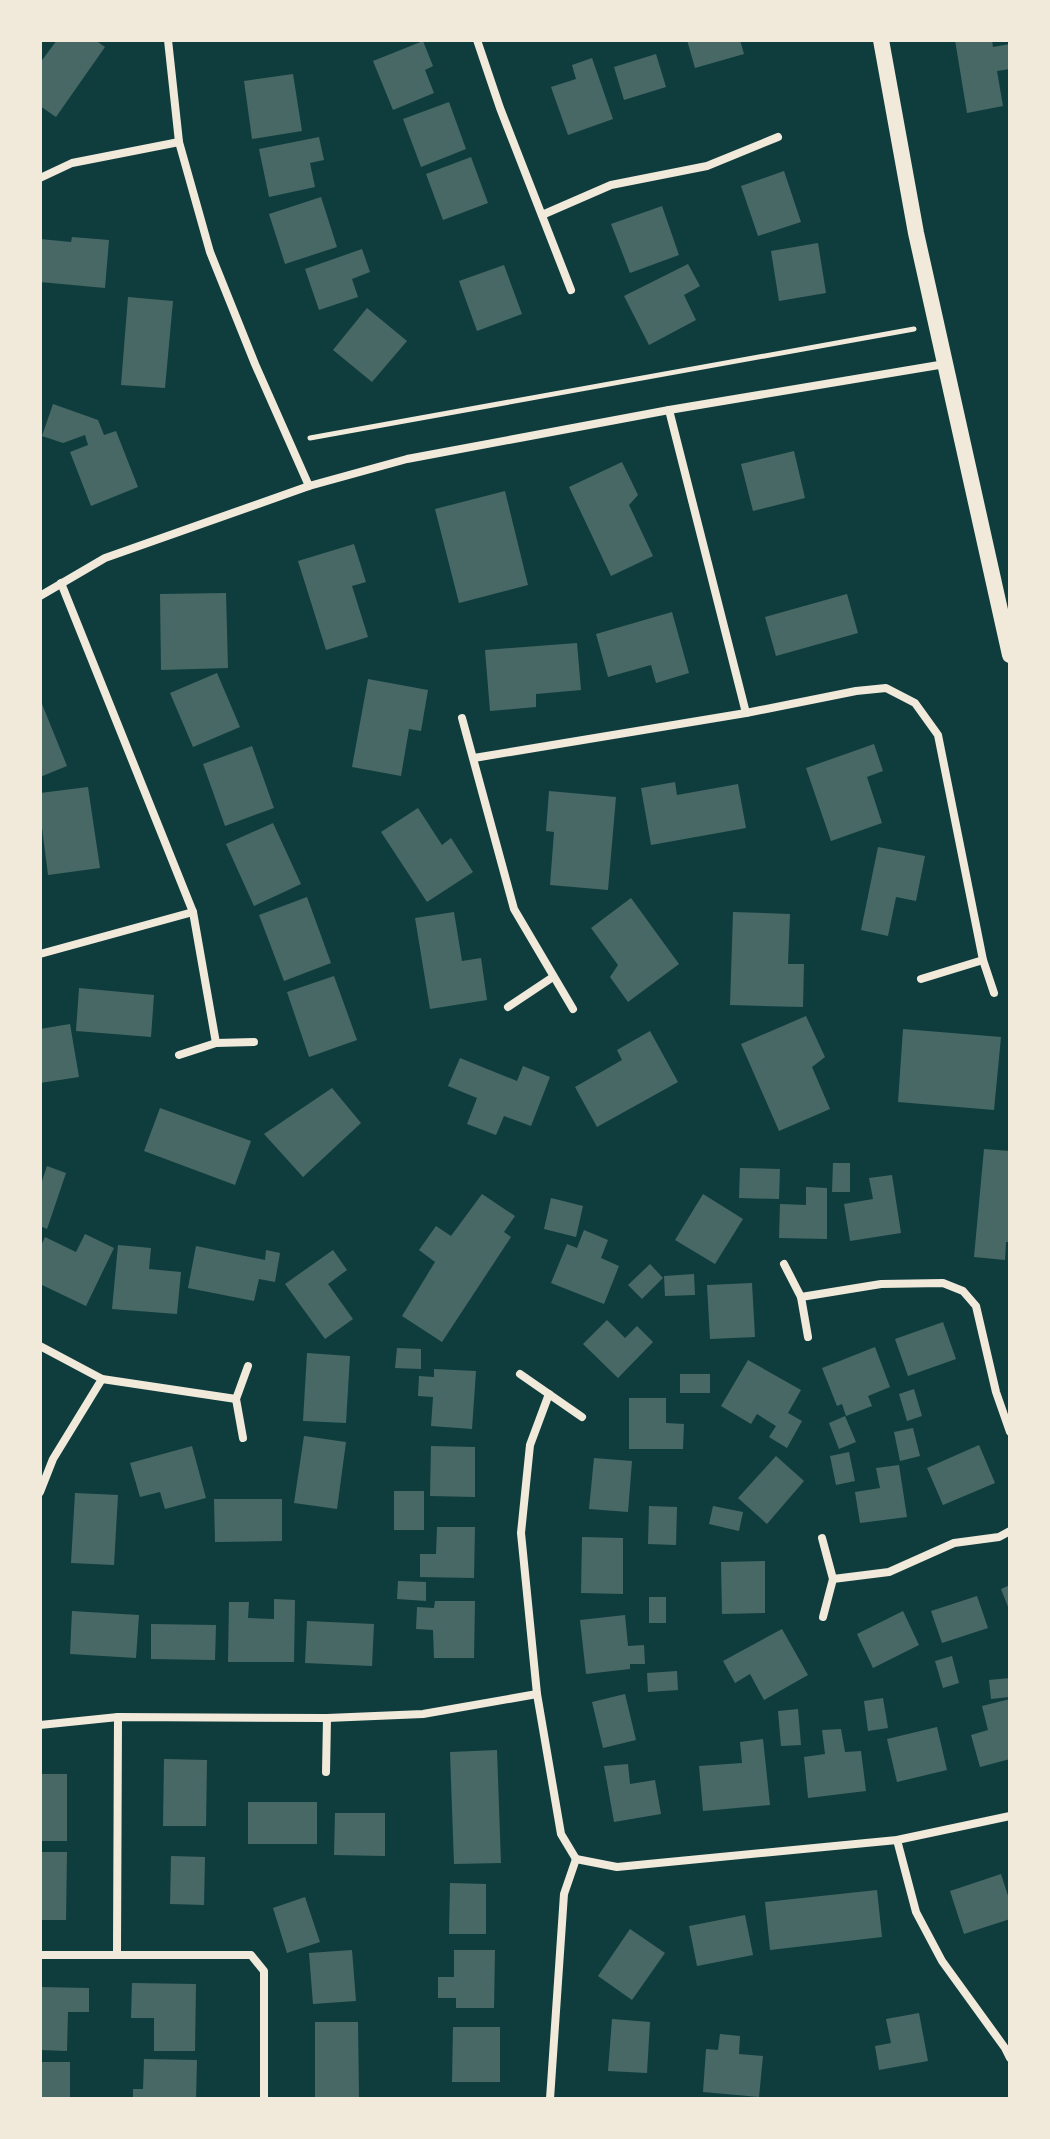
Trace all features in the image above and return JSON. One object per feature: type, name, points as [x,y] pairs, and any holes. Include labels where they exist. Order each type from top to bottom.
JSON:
[{"type":"main road","points":[[881,40],[916,233],[1010,655]]},
{"type":"street","points":[[168,40],[179,142],[210,252],[309,486]]},
{"type":"street","points":[[477,40],[571,290]]},
{"type":"street","points":[[542,215],[611,185],[707,166],[778,137]]},
{"type":"street","points":[[40,178],[72,163],[179,142]]},
{"type":"street","points":[[40,596],[105,558],[309,486],[407,459],[669,410],[946,364]]},
{"type":"street","points":[[669,410],[746,713]]},
{"type":"street","points":[[61,583],[193,912],[216,1043]]},
{"type":"street","points":[[474,758],[886,688],[915,703],[938,735],[983,960],[994,993]]},
{"type":"street","points":[[462,718],[514,909],[573,1009]]},
{"type":"street","points":[[40,954],[193,912]]},
{"type":"street","points":[[921,979],[983,960]]},
{"type":"street","points":[[508,1007],[553,977]]},
{"type":"street","points":[[179,1055],[216,1043],[254,1042]]},
{"type":"street","points":[[784,1264],[801,1297],[808,1337]]},
{"type":"street","points":[[801,1297],[881,1284],[943,1283],[963,1291],[976,1306],[996,1392],[1010,1432]]},
{"type":"street","points":[[40,1346],[102,1379],[236,1399]]},
{"type":"street","points":[[243,1438],[236,1399],[248,1366]]},
{"type":"street","points":[[520,1374],[582,1417]]},
{"type":"street","points":[[40,1492],[53,1459],[102,1379]]},
{"type":"street","points":[[549,1394],[530,1445],[521,1533],[537,1694],[561,1834],[576,1859],[617,1867],[897,1840],[1010,1816]]},
{"type":"street","points":[[833,1579],[889,1572],[954,1543],[999,1537],[1010,1531]]},
{"type":"street","points":[[822,1538],[833,1579],[823,1617]]},
{"type":"street","points":[[40,1725],[118,1717],[327,1718],[423,1714],[537,1694]]},
{"type":"street","points":[[117,1953],[118,1717]]},
{"type":"street","points":[[326,1772],[327,1718]]},
{"type":"street","points":[[897,1840],[916,1912],[942,1961],[1010,2058]]},
{"type":"street","points":[[550,2099],[564,1894],[576,1859]]},
{"type":"street","points":[[40,1955],[251,1955],[264,1971],[264,2099]]},
{"type":"path","points":[[289,442],[937,325]]},
{"type":"building","points":[[57,40],[95,40],[105,47],[56,117],[40,106],[40,63]]},
{"type":"building","points":[[687,40],[740,40],[744,54],[695,68]]},
{"type":"building","points":[[955,40],[992,40],[993,47],[1010,44],[1010,69],[997,71],[1003,106],[967,113]]},
{"type":"building","points":[[423,41],[433,66],[425,70],[434,93],[393,110],[373,61]]},
{"type":"building","points":[[656,54],[666,87],[624,100],[614,67]]},
{"type":"building","points":[[592,58],[613,119],[568,135],[551,87],[576,79],[572,65]]},
{"type":"building","points":[[293,74],[302,131],[252,139],[244,81]]},
{"type":"building","points":[[449,102],[466,149],[421,167],[403,119]]},
{"type":"building","points":[[319,137],[324,160],[310,163],[315,187],[269,197],[259,149]]},
{"type":"building","points":[[471,157],[488,203],[443,220],[426,174]]},
{"type":"building","points":[[784,171],[801,222],[758,236],[741,186]]},
{"type":"building","points":[[321,197],[337,247],[285,264],[269,214]]},
{"type":"building","points":[[662,206],[679,255],[630,273],[611,224]]},
{"type":"building","points":[[72,237],[109,240],[105,288],[40,282],[40,239],[71,242]]},
{"type":"building","points":[[818,243],[826,293],[779,301],[771,251]]},
{"type":"building","points":[[362,249],[370,272],[352,279],[358,297],[319,310],[305,269]]},
{"type":"building","points":[[688,264],[700,286],[684,295],[696,320],[649,345],[624,296]]},
{"type":"building","points":[[504,265],[522,314],[477,331],[459,281]]},
{"type":"building","points":[[128,297],[173,301],[165,388],[121,385]]},
{"type":"building","points":[[367,308],[407,341],[372,382],[333,350]]},
{"type":"building","points":[[53,404],[98,420],[104,435],[116,431],[138,487],[91,506],[70,452],[88,445],[85,435],[63,443],[42,436]]},
{"type":"building","points":[[794,451],[805,498],[753,511],[741,464]]},
{"type":"building","points":[[622,462],[638,495],[629,505],[653,556],[611,576],[569,487]]},
{"type":"building","points":[[505,491],[528,585],[459,603],[435,509]]},
{"type":"building","points":[[354,544],[366,582],[352,586],[368,637],[326,650],[298,561]]},
{"type":"building","points":[[226,593],[228,668],[161,670],[160,594]]},
{"type":"building","points":[[847,594],[858,633],[776,656],[765,617]]},
{"type":"building","points":[[672,612],[689,673],[656,683],[651,665],[608,677],[596,634]]},
{"type":"building","points":[[577,643],[581,690],[536,694],[536,707],[490,711],[485,650]]},
{"type":"building","points":[[217,673],[240,727],[193,747],[170,693]]},
{"type":"building","points":[[368,679],[428,690],[421,731],[409,729],[401,776],[352,767]]},
{"type":"building","points":[[40,699],[67,766],[40,777]]},
{"type":"building","points":[[874,744],[883,771],[867,777],[882,823],[831,841],[806,768]]},
{"type":"building","points":[[252,746],[274,808],[225,826],[203,764]]},
{"type":"building","points":[[675,782],[677,795],[738,784],[746,828],[651,845],[641,788]]},
{"type":"building","points":[[88,787],[100,868],[48,875],[40,793]]},
{"type":"building","points":[[549,791],[616,797],[608,890],[550,885],[554,832],[546,831]]},
{"type":"building","points":[[418,808],[442,845],[451,838],[473,872],[427,902],[381,832]]},
{"type":"building","points":[[273,823],[301,884],[254,906],[226,844]]},
{"type":"building","points":[[878,847],[925,856],[916,901],[896,897],[888,936],[861,930]]},
{"type":"building","points":[[307,897],[331,963],[284,981],[259,915]]},
{"type":"building","points":[[631,898],[679,964],[628,1002],[610,977],[618,965],[591,928]]},
{"type":"building","points":[[454,912],[462,961],[481,958],[487,1000],[430,1009],[415,918]]},
{"type":"building","points":[[733,912],[790,914],[788,964],[804,964],[803,1007],[730,1005]]},
{"type":"building","points":[[334,976],[357,1040],[309,1057],[287,992]]},
{"type":"building","points":[[79,988],[154,995],[151,1037],[76,1031]]},
{"type":"building","points":[[806,1016],[825,1057],[812,1067],[830,1109],[779,1131],[741,1044]]},
{"type":"building","points":[[70,1024],[79,1077],[40,1083],[40,1029]]},
{"type":"building","points":[[903,1029],[1001,1037],[994,1110],[898,1102]]},
{"type":"building","points":[[650,1031],[678,1082],[597,1127],[575,1087],[622,1060],[617,1050]]},
{"type":"building","points":[[460,1058],[517,1081],[523,1066],[550,1077],[531,1126],[504,1116],[496,1135],[467,1124],[477,1098],[448,1086]]},
{"type":"building","points":[[332,1088],[361,1123],[303,1177],[264,1134]]},
{"type":"building","points":[[160,1108],[251,1141],[235,1185],[144,1151]]},
{"type":"building","points":[[984,1149],[1010,1151],[1010,1242],[1006,1242],[1005,1260],[974,1257]]},
{"type":"building","points":[[833,1163],[850,1163],[850,1192],[832,1192]]},
{"type":"building","points":[[47,1166],[66,1173],[47,1229],[40,1226],[40,1181]]},
{"type":"building","points":[[740,1168],[780,1169],[779,1199],[739,1198]]},
{"type":"building","points":[[892,1175],[901,1233],[850,1241],[844,1204],[873,1199],[869,1178]]},
{"type":"building","points":[[806,1187],[827,1188],[827,1239],[779,1238],[780,1204],[806,1205]]},
{"type":"building","points":[[482,1194],[515,1216],[504,1232],[511,1237],[442,1342],[402,1316],[435,1262],[419,1250],[436,1226],[451,1236]]},
{"type":"building","points":[[703,1194],[743,1219],[715,1264],[675,1240]]},
{"type":"building","points":[[551,1198],[583,1206],[576,1237],[544,1229]]},
{"type":"building","points":[[584,1230],[608,1240],[601,1258],[619,1266],[604,1304],[551,1283],[567,1244],[577,1248]]},
{"type":"building","points":[[85,1234],[114,1248],[86,1306],[40,1284],[40,1248],[45,1237],[76,1252]]},
{"type":"building","points":[[118,1245],[151,1248],[149,1269],[181,1272],[177,1314],[112,1309]]},
{"type":"building","points":[[196,1246],[265,1260],[266,1250],[280,1253],[275,1282],[259,1279],[254,1301],[188,1288]]},
{"type":"building","points":[[333,1250],[347,1270],[328,1284],[353,1319],[325,1339],[285,1284]]},
{"type":"building","points":[[650,1264],[663,1278],[642,1299],[628,1285]]},
{"type":"building","points":[[694,1274],[695,1295],[665,1296],[664,1276]]},
{"type":"building","points":[[752,1283],[755,1337],[710,1339],[707,1285]]},
{"type":"building","points":[[607,1320],[625,1338],[637,1326],[653,1342],[618,1378],[583,1344]]},
{"type":"building","points":[[943,1322],[956,1359],[908,1376],[895,1339]]},
{"type":"building","points":[[875,1347],[890,1387],[868,1396],[872,1406],[846,1416],[842,1404],[837,1406],[822,1368]]},
{"type":"building","points":[[397,1348],[421,1349],[421,1369],[395,1368]]},
{"type":"building","points":[[307,1353],[350,1356],[346,1423],[303,1421]]},
{"type":"building","points":[[748,1360],[801,1390],[788,1413],[802,1421],[787,1448],[769,1437],[776,1426],[757,1414],[751,1424],[721,1406]]},
{"type":"building","points":[[434,1369],[476,1371],[472,1429],[431,1426],[433,1397],[418,1396],[419,1376],[434,1377]]},
{"type":"building","points":[[680,1374],[710,1374],[710,1393],[680,1393]]},
{"type":"building","points":[[914,1389],[922,1416],[907,1421],[899,1394]]},
{"type":"building","points":[[629,1398],[666,1398],[666,1423],[684,1424],[683,1449],[629,1449]]},
{"type":"building","points":[[845,1416],[856,1442],[839,1449],[829,1423]]},
{"type":"building","points":[[913,1428],[920,1456],[900,1461],[894,1432]]},
{"type":"building","points":[[304,1436],[346,1442],[337,1509],[294,1503]]},
{"type":"building","points":[[979,1445],[995,1483],[943,1505],[927,1468]]},
{"type":"building","points":[[192,1446],[206,1498],[165,1509],[160,1492],[140,1497],[130,1463]]},
{"type":"building","points":[[431,1446],[475,1447],[475,1497],[430,1496]]},
{"type":"building","points":[[849,1452],[855,1481],[836,1485],[830,1456]]},
{"type":"building","points":[[776,1456],[804,1481],[767,1524],[738,1498]]},
{"type":"building","points":[[594,1458],[632,1461],[628,1512],[589,1509]]},
{"type":"building","points":[[899,1465],[907,1517],[860,1523],[855,1492],[880,1488],[876,1468]]},
{"type":"building","points":[[394,1491],[424,1491],[424,1530],[394,1530]]},
{"type":"building","points":[[75,1493],[118,1495],[114,1565],[71,1563]]},
{"type":"building","points":[[214,1499],[282,1499],[282,1541],[215,1542]]},
{"type":"building","points":[[649,1506],[677,1507],[676,1545],[648,1544]]},
{"type":"building","points":[[713,1506],[743,1512],[739,1531],[709,1524]]},
{"type":"building","points":[[437,1527],[475,1527],[474,1578],[420,1577],[420,1554],[436,1554]]},
{"type":"building","points":[[582,1537],[623,1538],[623,1594],[581,1593]]},
{"type":"building","points":[[765,1561],[765,1613],[722,1614],[721,1562]]},
{"type":"building","points":[[398,1581],[426,1582],[426,1601],[397,1599]]},
{"type":"building","points":[[1010,1585],[1010,1612],[1001,1589]]},
{"type":"building","points":[[977,1596],[988,1628],[942,1643],[931,1611]]},
{"type":"building","points":[[649,1597],[666,1597],[666,1623],[649,1623]]},
{"type":"building","points":[[274,1599],[295,1600],[294,1662],[228,1662],[229,1602],[249,1602],[248,1618],[274,1619]]},
{"type":"building","points":[[435,1601],[475,1601],[474,1658],[434,1658],[433,1630],[416,1629],[417,1607],[434,1608]]},
{"type":"building","points":[[72,1611],[139,1615],[136,1658],[70,1654]]},
{"type":"building","points":[[903,1611],[919,1645],[873,1668],[857,1634]]},
{"type":"building","points":[[625,1615],[628,1646],[644,1645],[645,1664],[630,1664],[630,1669],[586,1674],[580,1620]]},
{"type":"building","points":[[307,1621],[374,1624],[372,1666],[305,1663]]},
{"type":"building","points":[[151,1624],[216,1625],[215,1660],[151,1659]]},
{"type":"building","points":[[782,1629],[808,1675],[764,1700],[750,1674],[735,1683],[723,1661]]},
{"type":"building","points":[[952,1656],[959,1683],[943,1688],[935,1661]]},
{"type":"building","points":[[677,1671],[678,1690],[648,1692],[647,1673]]},
{"type":"building","points":[[1010,1678],[1010,1697],[991,1699],[989,1680]]},
{"type":"building","points":[[625,1694],[636,1740],[603,1748],[592,1702]]},
{"type":"building","points":[[883,1698],[888,1728],[868,1731],[864,1701]]},
{"type":"building","points":[[1010,1699],[1010,1759],[980,1767],[971,1735],[988,1730],[982,1706]]},
{"type":"building","points":[[798,1709],[801,1745],[781,1746],[778,1711]]},
{"type":"building","points":[[937,1727],[947,1770],[897,1782],[887,1739]]},
{"type":"building","points":[[841,1729],[845,1752],[861,1751],[866,1791],[808,1798],[804,1757],[825,1754],[822,1730]]},
{"type":"building","points":[[763,1739],[770,1805],[703,1811],[699,1766],[742,1763],[740,1742]]},
{"type":"building","points":[[497,1750],[501,1863],[454,1864],[450,1752]]},
{"type":"building","points":[[164,1759],[207,1760],[206,1826],[163,1826]]},
{"type":"building","points":[[628,1764],[630,1784],[655,1780],[661,1814],[614,1822],[604,1766]]},
{"type":"building","points":[[40,1774],[67,1774],[67,1841],[40,1841]]},
{"type":"building","points":[[248,1802],[317,1802],[317,1844],[248,1844]]},
{"type":"building","points":[[335,1813],[385,1813],[385,1856],[334,1855]]},
{"type":"building","points":[[40,1852],[67,1852],[66,1920],[40,1920]]},
{"type":"building","points":[[171,1856],[205,1857],[204,1905],[170,1904]]},
{"type":"building","points":[[1001,1874],[1010,1902],[1010,1919],[964,1934],[950,1891]]},
{"type":"building","points":[[450,1883],[486,1884],[486,1934],[449,1934]]},
{"type":"building","points":[[877,1890],[882,1937],[770,1950],[765,1902]]},
{"type":"building","points":[[305,1897],[320,1942],[287,1953],[273,1908]]},
{"type":"building","points":[[745,1915],[753,1955],[697,1966],[689,1926]]},
{"type":"building","points":[[630,1929],[665,1953],[632,2000],[598,1976]]},
{"type":"building","points":[[352,1950],[356,2001],[313,2004],[309,1953]]},
{"type":"building","points":[[454,1950],[495,1950],[494,2008],[456,2008],[456,1998],[438,1998],[438,1977],[454,1977]]},
{"type":"building","points":[[132,1983],[196,1984],[195,2051],[154,2051],[154,2018],[131,2018]]},
{"type":"building","points":[[40,1987],[89,1988],[89,2012],[68,2012],[67,2051],[40,2050]]},
{"type":"building","points":[[919,2013],[928,2061],[879,2070],[875,2046],[891,2043],[886,2019]]},
{"type":"building","points":[[612,2019],[650,2022],[647,2073],[608,2071]]},
{"type":"building","points":[[315,2022],[358,2022],[359,2097],[315,2097]]},
{"type":"building","points":[[453,2027],[500,2027],[500,2082],[452,2082]]},
{"type":"building","points":[[720,2034],[740,2036],[739,2054],[763,2056],[759,2097],[703,2092],[706,2049],[718,2050]]},
{"type":"building","points":[[144,2059],[197,2060],[196,2099],[133,2099],[133,2089],[143,2089]]},
{"type":"building","points":[[40,2062],[70,2062],[70,2099],[40,2099]]}]
